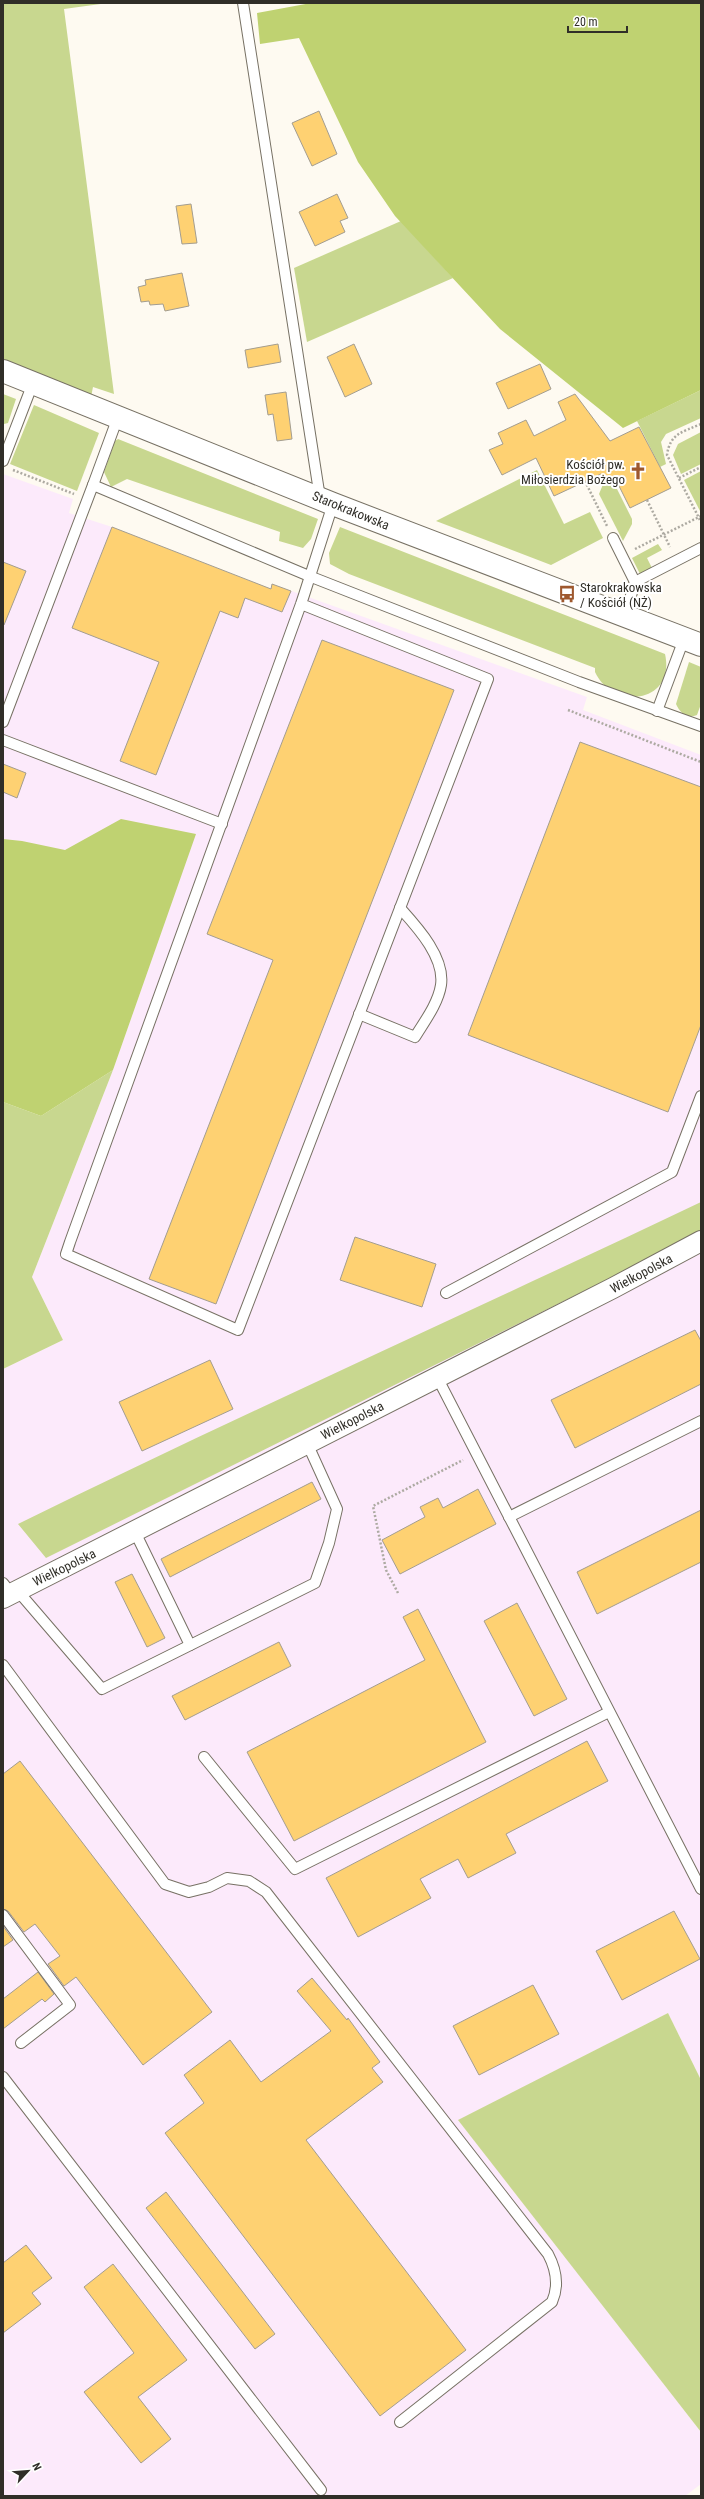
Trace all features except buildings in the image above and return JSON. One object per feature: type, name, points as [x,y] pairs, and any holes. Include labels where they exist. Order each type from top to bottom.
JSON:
[{"type":"street","name":"Starokrakowska","points":[[3,371],[326,501],[693,642]]},
{"type":"street","name":"Wielkopolska","points":[[8,1591],[135,1532],[700,1242]]},
{"type":"lane","points":[[243,3],[326,501],[301,604],[66,1254],[238,1330],[488,679],[301,604]]},
{"type":"lane","points":[[3,461],[33,383]]},
{"type":"lane","points":[[3,722],[118,417]]},
{"type":"lane","points":[[93,485],[309,576],[657,711],[701,726]]},
{"type":"lane","points":[[613,538],[635,582],[625,616]]},
{"type":"lane","points":[[635,582],[701,548]]},
{"type":"lane","points":[[657,711],[693,642]]},
{"type":"lane","points":[[3,740],[222,824]]},
{"type":"lane","points":[[360,1014],[415,1037],[433,1008],[441,984],[436,957],[420,930],[400,908]]},
{"type":"lane","points":[[446,1293],[672,1172],[701,1096]]},
{"type":"lane","points":[[437,1377],[701,1889]]},
{"type":"lane","points":[[509,1517],[701,1421]]},
{"type":"lane","points":[[8,1591],[102,1689],[315,1583],[329,1543],[337,1509],[307,1443]]},
{"type":"lane","points":[[135,1532],[190,1645]]},
{"type":"lane","points":[[3,1665],[165,1884],[189,1892],[209,1887],[226,1878],[249,1881],[266,1892],[548,2254],[556,2268],[556,2294],[552,2302],[400,2422]]},
{"type":"lane","points":[[204,1757],[295,1869],[609,1712]]},
{"type":"lane","points":[[3,1915],[70,2005],[20,2043]]},
{"type":"lane","points":[[3,2078],[320,2490]]},
{"type":"path","points":[[701,424],[674,436],[669,443],[667,455],[700,517],[701,522]]},
{"type":"path","points":[[679,478],[701,467]]},
{"type":"path","points":[[10,469],[87,499]]},
{"type":"path","points":[[585,481],[613,538]]},
{"type":"path","points":[[647,500],[676,560]]},
{"type":"path","points":[[622,556],[700,517]]},
{"type":"path","points":[[568,710],[701,762]]},
{"type":"path","points":[[398,1593],[386,1570],[373,1506],[476,1453]]},
{"type":"shaded area","points":[[3,474],[73,499],[69,513],[112,527],[270,590],[272,584],[587,697],[583,710],[701,755],[701,2080],[668,2013],[459,2120],[701,2432],[701,2484],[685,2496],[3,2496],[3,1369],[63,1340],[32,1277],[113,1070],[168,912],[3,847]]},
{"type":"green space","points":[[3,3],[108,3],[64,9],[114,394],[93,387],[91,397],[3,360]]},
{"type":"green space","points":[[311,3],[701,3],[701,390],[623,428],[500,329],[395,216],[358,162],[299,38],[260,44],[257,13]]},
{"type":"green space","points":[[401,221],[453,278],[307,342],[294,268]]},
{"type":"green space","points":[[701,390],[701,418],[666,434],[661,442],[666,464],[660,467],[637,421]]},
{"type":"green space","points":[[3,394],[16,399],[8,423],[4,424]]},
{"type":"green space","points":[[34,405],[99,433],[77,491],[10,464]]},
{"type":"green space","points":[[701,432],[701,464],[681,474],[673,455],[678,444]]},
{"type":"green space","points":[[118,439],[318,519],[311,539],[303,548],[279,541],[280,532],[127,479],[111,487],[104,472],[115,441]]},
{"type":"green space","points":[[537,470],[564,524],[590,512],[603,538],[551,565],[436,521]]},
{"type":"green space","points":[[701,471],[701,511],[700,511],[684,480]]},
{"type":"green space","points":[[612,479],[632,519],[632,524],[623,541],[599,494],[604,482]]},
{"type":"green space","points":[[340,527],[665,654],[666,670],[661,683],[652,692],[641,696],[628,696],[615,693],[604,684],[595,672],[595,668],[349,574],[330,564],[329,553]]},
{"type":"green space","points":[[658,544],[662,550],[647,558],[652,568],[640,574],[632,558]]},
{"type":"green space","points":[[689,662],[701,667],[701,704],[697,715],[693,716],[687,716],[684,714],[676,704]]},
{"type":"green space","points":[[121,819],[196,834],[113,1070],[41,1116],[3,1102],[3,839],[22,841],[65,850]]},
{"type":"green space","points":[[113,1070],[32,1277],[63,1340],[3,1369],[3,1102],[41,1116]]},
{"type":"green space","points":[[701,1202],[701,1233],[46,1558],[18,1524],[188,1442]]},
{"type":"green space","points":[[668,2013],[701,2080],[701,2432],[458,2120]]},
{"type":"place","name":"Kościół pw. Miłosierdzia Bożego","points":[[638,471]]},
{"type":"place","name":"Starokrakowska / Kościół (NŻ)","points":[[567,594]]}]
